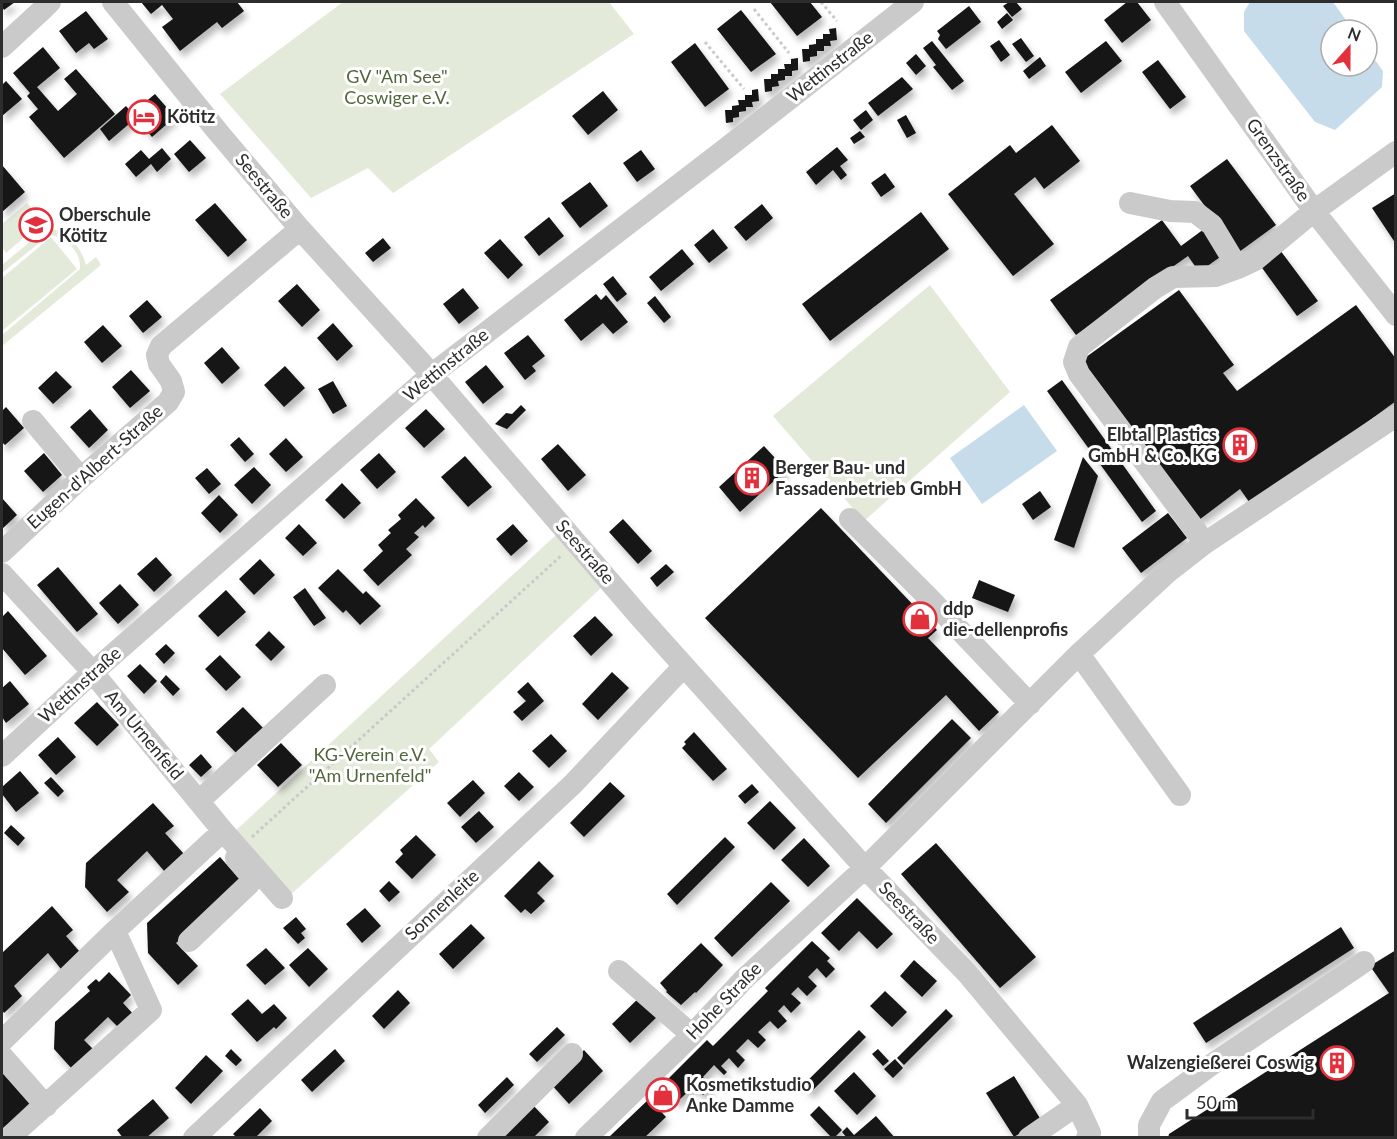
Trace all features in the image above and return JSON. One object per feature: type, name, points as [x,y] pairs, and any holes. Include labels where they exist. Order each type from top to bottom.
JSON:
[{"type":"street","points":[[2,47],[50,2]]},
{"type":"street","name":"Seestraße","points":[[113,2],[300,229],[431,375],[684,666],[865,868],[967,973],[1072,1099],[1090,1133],[1087,1137]]},
{"type":"street","name":"Wettinstraße","points":[[5,746],[92,673],[431,375],[913,2]]},
{"type":"street","name":"Grenzstraße","points":[[1165,2],[1314,212],[1395,315]]},
{"type":"street","points":[[1205,543],[1079,374],[1074,362],[1079,347],[1155,288],[1173,277],[1216,276],[1256,260],[1314,212],[1395,152]]},
{"type":"street","points":[[1130,203],[1170,211],[1195,212],[1212,225],[1238,268]]},
{"type":"street","name":"Eugen-d'Albert-Straße","points":[[2,552],[81,478],[168,402],[174,392],[171,381],[159,364],[157,355],[161,346],[300,229]]},
{"type":"street","name":"Hohe Straße","points":[[586,1137],[692,1035],[745,978],[865,868],[1079,654],[1161,578],[1205,543],[1395,416]]},
{"type":"street","points":[[33,421],[81,478]]},
{"type":"street","points":[[850,519],[1030,704]]},
{"type":"street","name":"Am Urnenfeld","points":[[2,574],[92,673],[199,801],[221,834],[282,898]]},
{"type":"street","points":[[1079,654],[1180,795]]},
{"type":"street","name":"Sonnenleite","points":[[194,1137],[573,784],[684,666]]},
{"type":"street","points":[[199,801],[325,685]]},
{"type":"street","points":[[2,1041],[115,931],[221,834],[250,875],[249,884],[189,941]]},
{"type":"street","points":[[9,1137],[151,1010],[115,931]]},
{"type":"street","points":[[1149,1137],[1149,1125],[1162,1101],[1210,1065],[1364,962]]},
{"type":"street","points":[[619,971],[692,1035]]},
{"type":"street","points":[[489,1137],[572,1054]]},
{"type":"street","points":[[2,1056],[46,1106]]},
{"type":"street","points":[[1029,1137],[1072,1099]]},
{"type":"path","points":[[821,2],[837,21]]},
{"type":"path","points":[[754,9],[789,53]]},
{"type":"path","points":[[705,42],[744,89]]},
{"type":"path","points":[[248,840],[576,542]]},
{"type":"green space","name":"GV \"Am See\" Coswiger e.V.","points":[[343,2],[609,2],[634,34],[393,193],[368,168],[311,198],[220,94]]},
{"type":"green space","points":[[27,203],[43,221],[6,253],[2,247],[2,224]]},
{"type":"green space","points":[[53,229],[74,242],[86,265],[96,257],[101,265],[2,346],[2,335],[80,269],[80,261],[71,246],[58,237],[49,235],[2,273],[2,265],[44,230]]},
{"type":"green space","points":[[51,237],[77,269],[2,331],[2,278]]},
{"type":"green space","points":[[930,285],[1010,392],[864,521],[773,416]]},
{"type":"green space","name":"KG-Verein e.V. \"Am Urnenfeld\"","points":[[557,534],[602,587],[429,749],[439,762],[289,896],[234,832]]},
{"type":"water","points":[[1250,2],[1333,2],[1344,18],[1319,18],[1319,78],[1379,78],[1379,66],[1383,71],[1382,87],[1335,130],[1315,122],[1244,31],[1244,12]]},
{"type":"water","points":[[1024,405],[1057,451],[982,504],[950,458]]},
{"type":"building","points":[[2,2],[15,2],[4,10]]},
{"type":"building","points":[[141,2],[237,2],[244,11],[222,28],[217,22],[180,51],[162,27],[173,19],[162,5],[151,14]]},
{"type":"building","points":[[770,2],[810,2],[822,17],[797,36]]},
{"type":"building","points":[[1009,2],[1016,2],[1022,9],[1012,17],[1003,6]]},
{"type":"building","points":[[1127,2],[1137,2],[1151,20],[1122,43],[1104,20]]},
{"type":"building","points":[[969,6],[981,22],[946,49],[938,39],[940,35],[937,31]]},
{"type":"building","points":[[741,10],[776,54],[751,72],[717,29]]},
{"type":"building","points":[[86,11],[108,39],[94,49],[89,43],[76,53],[59,31]]},
{"type":"building","points":[[1007,13],[1013,20],[1002,29],[997,22]]},
{"type":"building","points":[[836,28],[837,40],[830,41],[831,46],[824,46],[824,51],[817,51],[817,56],[810,57],[810,61],[803,62],[802,49],[809,49],[809,45],[816,44],[816,39],[823,39],[823,34],[830,34],[829,29]]},
{"type":"building","points":[[1021,38],[1034,56],[1026,62],[1012,44]]},
{"type":"building","points":[[999,40],[1010,55],[1001,62],[990,46]]},
{"type":"building","points":[[932,41],[964,81],[952,90],[933,67],[936,65],[923,48]]},
{"type":"building","points":[[1106,41],[1122,61],[1081,93],[1065,72]]},
{"type":"building","points":[[695,43],[729,89],[705,107],[671,62]]},
{"type":"building","points":[[43,47],[60,68],[37,87],[58,111],[77,94],[64,79],[76,69],[115,114],[64,158],[29,117],[38,109],[27,96],[30,93],[13,73]]},
{"type":"building","points":[[916,54],[926,66],[916,75],[906,63]]},
{"type":"building","points":[[1040,57],[1046,66],[1029,79],[1023,71]]},
{"type":"building","points":[[798,58],[798,70],[792,71],[792,76],[785,76],[785,80],[778,81],[779,86],[772,87],[772,91],[765,92],[764,79],[771,79],[771,74],[778,74],[778,69],[785,69],[784,64],[791,64],[791,59]]},
{"type":"building","points":[[1158,60],[1186,97],[1170,109],[1142,72]]},
{"type":"building","points":[[902,77],[913,89],[878,116],[868,103]]},
{"type":"building","points":[[6,81],[22,99],[2,116],[2,85]]},
{"type":"building","points":[[758,89],[759,101],[752,102],[753,107],[746,107],[746,111],[739,112],[739,117],[733,118],[733,122],[726,123],[725,110],[732,110],[732,106],[739,105],[738,100],[745,100],[745,95],[752,95],[752,90]]},
{"type":"building","points":[[603,91],[618,110],[588,135],[572,116]]},
{"type":"building","name":"Kötitz","points":[[155,94],[175,117],[152,137],[136,118],[109,141],[100,129],[126,106],[132,113]]},
{"type":"building","points":[[866,110],[873,120],[861,130],[853,120]]},
{"type":"building","points":[[906,115],[916,133],[907,138],[897,120]]},
{"type":"building","points":[[1052,125],[1080,161],[1044,189],[1035,177],[1014,194],[1054,244],[1013,276],[948,194],[1010,145],[1016,153]]},
{"type":"building","points":[[860,131],[865,137],[854,144],[850,138]]},
{"type":"building","points":[[190,140],[206,158],[189,172],[174,154]]},
{"type":"building","points":[[837,147],[848,160],[840,166],[847,175],[841,180],[833,170],[816,185],[806,172]]},
{"type":"building","points":[[162,148],[171,159],[157,172],[151,164],[136,177],[125,164],[141,150],[149,159]]},
{"type":"building","points":[[641,150],[655,169],[637,182],[623,163]]},
{"type":"building","points":[[1227,159],[1276,225],[1239,252],[1190,186]]},
{"type":"building","points":[[2,165],[25,192],[2,212]]},
{"type":"building","points":[[885,173],[895,187],[881,197],[871,183]]},
{"type":"building","points":[[590,182],[608,206],[580,228],[561,203]]},
{"type":"building","points":[[1396,193],[1396,244],[1372,208]]},
{"type":"building","points":[[215,203],[247,240],[228,257],[195,220]]},
{"type":"building","points":[[762,204],[773,218],[746,241],[734,227]]},
{"type":"building","points":[[921,212],[949,249],[830,341],[802,304]]},
{"type":"building","points":[[549,217],[564,236],[539,256],[524,237]]},
{"type":"building","points":[[1162,220],[1181,246],[1204,229],[1223,255],[1199,272],[1188,256],[1076,335],[1050,300]]},
{"type":"building","points":[[713,229],[728,248],[709,263],[694,245]]},
{"type":"building","points":[[383,238],[391,248],[373,262],[365,253]]},
{"type":"building","points":[[500,239],[523,265],[508,279],[484,253]]},
{"type":"building","points":[[682,249],[694,264],[661,291],[649,277]]},
{"type":"building","points":[[1280,250],[1318,301],[1297,316],[1260,265]]},
{"type":"building","points":[[613,276],[627,294],[617,302],[603,284]]},
{"type":"building","points":[[297,284],[320,310],[302,327],[278,301]]},
{"type":"building","points":[[463,288],[479,308],[459,324],[443,304]]},
{"type":"building","name":"Elbtal Plastics GmbH & Co. KG","points":[[1179,290],[1234,365],[1223,373],[1237,391],[1356,305],[1396,359],[1396,401],[1252,506],[1240,489],[1199,520],[1082,360]]},
{"type":"building","points":[[596,294],[601,300],[606,295],[628,322],[613,334],[603,323],[581,341],[564,320]]},
{"type":"building","points":[[655,296],[671,317],[664,323],[647,303]]},
{"type":"building","points":[[147,300],[162,317],[143,333],[129,316]]},
{"type":"building","points":[[333,323],[353,346],[337,361],[317,338]]},
{"type":"building","points":[[103,325],[122,346],[102,363],[84,342]]},
{"type":"building","points":[[528,335],[545,356],[532,366],[536,371],[525,380],[504,353]]},
{"type":"building","points":[[222,347],[240,368],[222,384],[204,363]]},
{"type":"building","points":[[486,365],[504,387],[483,404],[465,382]]},
{"type":"building","points":[[285,366],[305,388],[284,407],[264,385]]},
{"type":"building","points":[[131,370],[150,391],[130,408],[112,387]]},
{"type":"building","points":[[56,371],[72,387],[53,404],[38,388]]},
{"type":"building","points":[[1062,380],[1156,511],[1142,522],[1047,391]]},
{"type":"building","points":[[333,381],[347,406],[333,414],[318,389]]},
{"type":"building","points":[[521,405],[526,410],[507,429],[495,424],[506,413],[512,414]]},
{"type":"building","points":[[6,407],[24,428],[5,445],[2,442],[2,411]]},
{"type":"building","points":[[90,409],[108,430],[89,448],[70,427]]},
{"type":"building","points":[[426,409],[445,429],[424,448],[405,428]]},
{"type":"building","points":[[239,437],[254,454],[245,462],[230,445]]},
{"type":"building","points":[[286,438],[303,457],[286,472],[269,454]]},
{"type":"building","points":[[558,444],[586,475],[568,491],[541,459]]},
{"type":"building","name":"Berger Bau- und Fassadenbetrieb GmbH","points":[[764,446],[786,470],[740,512],[719,487]]},
{"type":"building","points":[[44,453],[62,475],[43,492],[24,471]]},
{"type":"building","points":[[379,453],[396,472],[377,489],[360,470]]},
{"type":"building","points":[[465,456],[492,487],[468,507],[441,477]]},
{"type":"building","points":[[1083,457],[1098,476],[1074,548],[1054,540]]},
{"type":"building","points":[[254,467],[271,485],[252,504],[234,485]]},
{"type":"building","points":[[207,468],[221,484],[209,494],[195,478]]},
{"type":"building","points":[[342,483],[361,503],[344,519],[325,500]]},
{"type":"building","points":[[1040,491],[1051,507],[1033,520],[1022,504]]},
{"type":"building","points":[[219,495],[238,515],[220,533],[201,513]]},
{"type":"building","points":[[2,498],[17,515],[2,529]]},
{"type":"building","points":[[416,498],[435,518],[425,528],[423,525],[414,533],[419,537],[406,549],[412,555],[378,586],[363,570],[383,551],[378,545],[391,533],[388,530],[401,519],[398,515]]},
{"type":"building","points":[[821,508],[937,630],[928,638],[999,712],[979,731],[946,695],[858,778],[705,618]]},
{"type":"building","points":[[1168,513],[1187,538],[1141,573],[1122,548]]},
{"type":"building","points":[[623,519],[652,551],[638,564],[609,532]]},
{"type":"building","points":[[299,524],[317,543],[303,556],[285,538]]},
{"type":"building","points":[[513,524],[528,541],[511,556],[496,539]]},
{"type":"building","points":[[156,557],[172,575],[154,592],[137,574]]},
{"type":"building","points":[[260,559],[275,575],[254,595],[239,579]]},
{"type":"building","points":[[666,564],[674,572],[657,587],[650,578]]},
{"type":"building","points":[[58,567],[98,614],[77,632],[37,585]]},
{"type":"building","points":[[338,569],[363,594],[366,591],[381,606],[360,625],[346,610],[343,613],[318,588]]},
{"type":"building","points":[[979,580],[1015,595],[1008,612],[972,598]]},
{"type":"building","points":[[120,584],[139,605],[118,624],[99,603]]},
{"type":"building","points":[[305,588],[326,618],[314,626],[293,597]]},
{"type":"building","points":[[226,590],[246,612],[218,637],[198,616]]},
{"type":"building","points":[[8,611],[47,656],[25,675],[2,648],[2,617]]},
{"type":"building","points":[[595,616],[613,635],[591,656],[573,636]]},
{"type":"building","points":[[269,631],[285,647],[271,661],[255,645]]},
{"type":"building","points":[[166,644],[175,653],[164,664],[155,654]]},
{"type":"building","points":[[220,655],[241,677],[226,691],[205,669]]},
{"type":"building","points":[[140,664],[157,681],[144,694],[127,676]]},
{"type":"building","points":[[612,672],[629,688],[598,720],[582,704]]},
{"type":"building","points":[[166,675],[180,689],[173,696],[160,682]]},
{"type":"building","points":[[10,681],[29,704],[6,723],[2,717],[2,688]]},
{"type":"building","points":[[528,682],[544,701],[522,721],[513,712],[526,701],[517,692]]},
{"type":"building","points":[[97,702],[119,725],[97,746],[74,723]]},
{"type":"building","points":[[243,707],[265,730],[239,756],[216,732]]},
{"type":"building","points":[[952,719],[971,738],[886,823],[868,804]]},
{"type":"building","points":[[694,732],[727,769],[713,781],[682,748],[686,744],[684,742]]},
{"type":"building","points":[[551,734],[567,751],[549,768],[532,751]]},
{"type":"building","points":[[58,737],[76,757],[56,775],[38,755]]},
{"type":"building","points":[[281,743],[302,765],[278,787],[257,765]]},
{"type":"building","points":[[201,754],[212,767],[201,777],[189,765]]},
{"type":"building","points":[[20,771],[39,793],[16,812],[2,794],[2,787]]},
{"type":"building","points":[[519,772],[534,787],[519,801],[504,786]]},
{"type":"building","points":[[51,777],[64,791],[58,797],[44,783]]},
{"type":"building","points":[[473,780],[485,793],[460,817],[447,803]]},
{"type":"building","points":[[610,782],[625,796],[584,837],[570,823]]},
{"type":"building","points":[[752,784],[759,792],[745,804],[738,796]]},
{"type":"building","points":[[770,801],[796,828],[774,850],[747,823]]},
{"type":"building","points":[[153,803],[174,826],[165,833],[184,854],[165,872],[147,851],[117,880],[129,892],[107,912],[85,887],[86,863]]},
{"type":"building","points":[[479,811],[494,827],[476,843],[461,827]]},
{"type":"building","points":[[11,825],[25,838],[18,846],[4,833]]},
{"type":"building","points":[[416,835],[436,855],[412,879],[395,862],[403,854],[400,850]]},
{"type":"building","points":[[725,837],[735,847],[677,905],[667,894]]},
{"type":"building","points":[[804,838],[830,866],[808,887],[781,860]]},
{"type":"building","points":[[936,843],[1036,957],[1000,988],[901,874]]},
{"type":"building","points":[[220,857],[241,881],[176,943],[198,966],[178,985],[148,953],[147,923]]},
{"type":"building","points":[[539,861],[554,876],[537,893],[545,901],[531,914],[525,909],[521,913],[504,896]]},
{"type":"building","points":[[389,881],[400,892],[389,902],[379,891]]},
{"type":"building","points":[[771,882],[790,901],[732,957],[714,938]]},
{"type":"building","points":[[857,898],[893,934],[877,949],[859,931],[839,951],[821,933]]},
{"type":"building","points":[[52,906],[73,930],[66,936],[80,952],[61,969],[48,953],[14,986],[22,996],[4,1013],[2,1010],[2,953]]},
{"type":"building","points":[[365,908],[381,926],[362,943],[346,924]]},
{"type":"building","points":[[296,917],[306,929],[301,933],[305,938],[298,944],[283,928]]},
{"type":"building","points":[[471,924],[485,938],[453,969],[439,954]]},
{"type":"building","points":[[1341,927],[1354,948],[1206,1043],[1193,1023]]},
{"type":"building","points":[[812,941],[830,958],[827,961],[835,969],[826,978],[817,968],[808,977],[817,986],[807,996],[798,987],[791,994],[801,1003],[791,1013],[784,1005],[778,1011],[787,1021],[778,1029],[770,1021],[758,1032],[766,1040],[758,1048],[748,1039],[736,1051],[745,1060],[738,1068],[729,1058],[721,1066],[727,1072],[724,1075],[714,1065],[703,1077],[712,1086],[703,1095],[694,1086],[677,1102],[661,1086],[707,1040],[713,1046],[768,991],[765,988]]},
{"type":"building","points":[[701,943],[723,965],[681,1005],[666,992],[660,983]]},
{"type":"building","points":[[266,948],[285,968],[265,985],[246,965]]},
{"type":"building","points":[[308,948],[328,969],[309,987],[289,965]]},
{"type":"building","name":"Walzengießerei Coswig","points":[[1396,950],[1396,1138],[1168,1138],[1169,1134],[1389,993],[1370,966]]},
{"type":"building","points":[[914,960],[937,981],[922,997],[900,976]]},
{"type":"building","points":[[109,972],[131,995],[123,1003],[134,1015],[119,1028],[108,1017],[84,1040],[94,1050],[73,1070],[54,1049],[55,1022],[90,991],[87,987],[96,979],[99,982]]},
{"type":"building","points":[[398,990],[410,1003],[384,1029],[372,1016]]},
{"type":"building","points":[[885,991],[907,1012],[892,1027],[870,1006]]},
{"type":"building","points":[[642,995],[660,1014],[630,1043],[612,1024]]},
{"type":"building","points":[[248,999],[262,1014],[274,1004],[287,1018],[257,1042],[231,1014]]},
{"type":"building","points":[[946,1009],[953,1016],[904,1065],[897,1058]]},
{"type":"building","points":[[557,1027],[565,1035],[537,1062],[529,1054]]},
{"type":"building","points":[[859,1030],[866,1037],[810,1093],[803,1085]]},
{"type":"building","points":[[231,1049],[242,1060],[236,1066],[225,1056]]},
{"type":"building","points":[[335,1049],[345,1061],[312,1092],[301,1080]]},
{"type":"building","points":[[878,1049],[889,1061],[883,1066],[872,1054]]},
{"type":"building","points":[[584,1050],[603,1071],[569,1104],[550,1083]]},
{"type":"building","points":[[206,1055],[223,1071],[191,1104],[175,1088]]},
{"type":"building","points":[[895,1059],[903,1068],[893,1078],[884,1069]]},
{"type":"building","points":[[2,1072],[33,1100],[2,1129]]},
{"type":"building","points":[[854,1072],[876,1096],[857,1115],[834,1091]]},
{"type":"building","points":[[1014,1076],[1041,1120],[1014,1137],[986,1093]]},
{"type":"building","points":[[507,1077],[514,1085],[485,1113],[478,1105]]},
{"type":"building","points":[[153,1099],[169,1118],[146,1138],[123,1138],[117,1130]]},
{"type":"building","points":[[649,1099],[666,1117],[644,1138],[608,1138]]},
{"type":"building","points":[[530,1102],[549,1122],[533,1138],[498,1138]]},
{"type":"building","points":[[819,1106],[842,1130],[834,1138],[810,1115]]},
{"type":"building","points":[[260,1108],[272,1121],[255,1138],[237,1138],[233,1134]]},
{"type":"building","points":[[876,1116],[895,1138],[847,1138],[842,1132],[847,1127],[854,1135]]},
{"type":"place","name":"Kötitz","points":[[144,117]]},
{"type":"place","name":"Oberschule Kötitz","points":[[36,225]]},
{"type":"place","name":"Elbtal Plastics GmbH & Co. KG","points":[[1240,445]]},
{"type":"place","name":"Berger Bau- und Fassadenbetrieb GmbH","points":[[752,478]]},
{"type":"place","name":"ddp die-dellenprofis","points":[[920,619]]},
{"type":"place","name":"Walzengießerei Coswig","points":[[1337,1063]]},
{"type":"place","name":"Kosmetikstudio Anke Damme","points":[[663,1095]]}]
